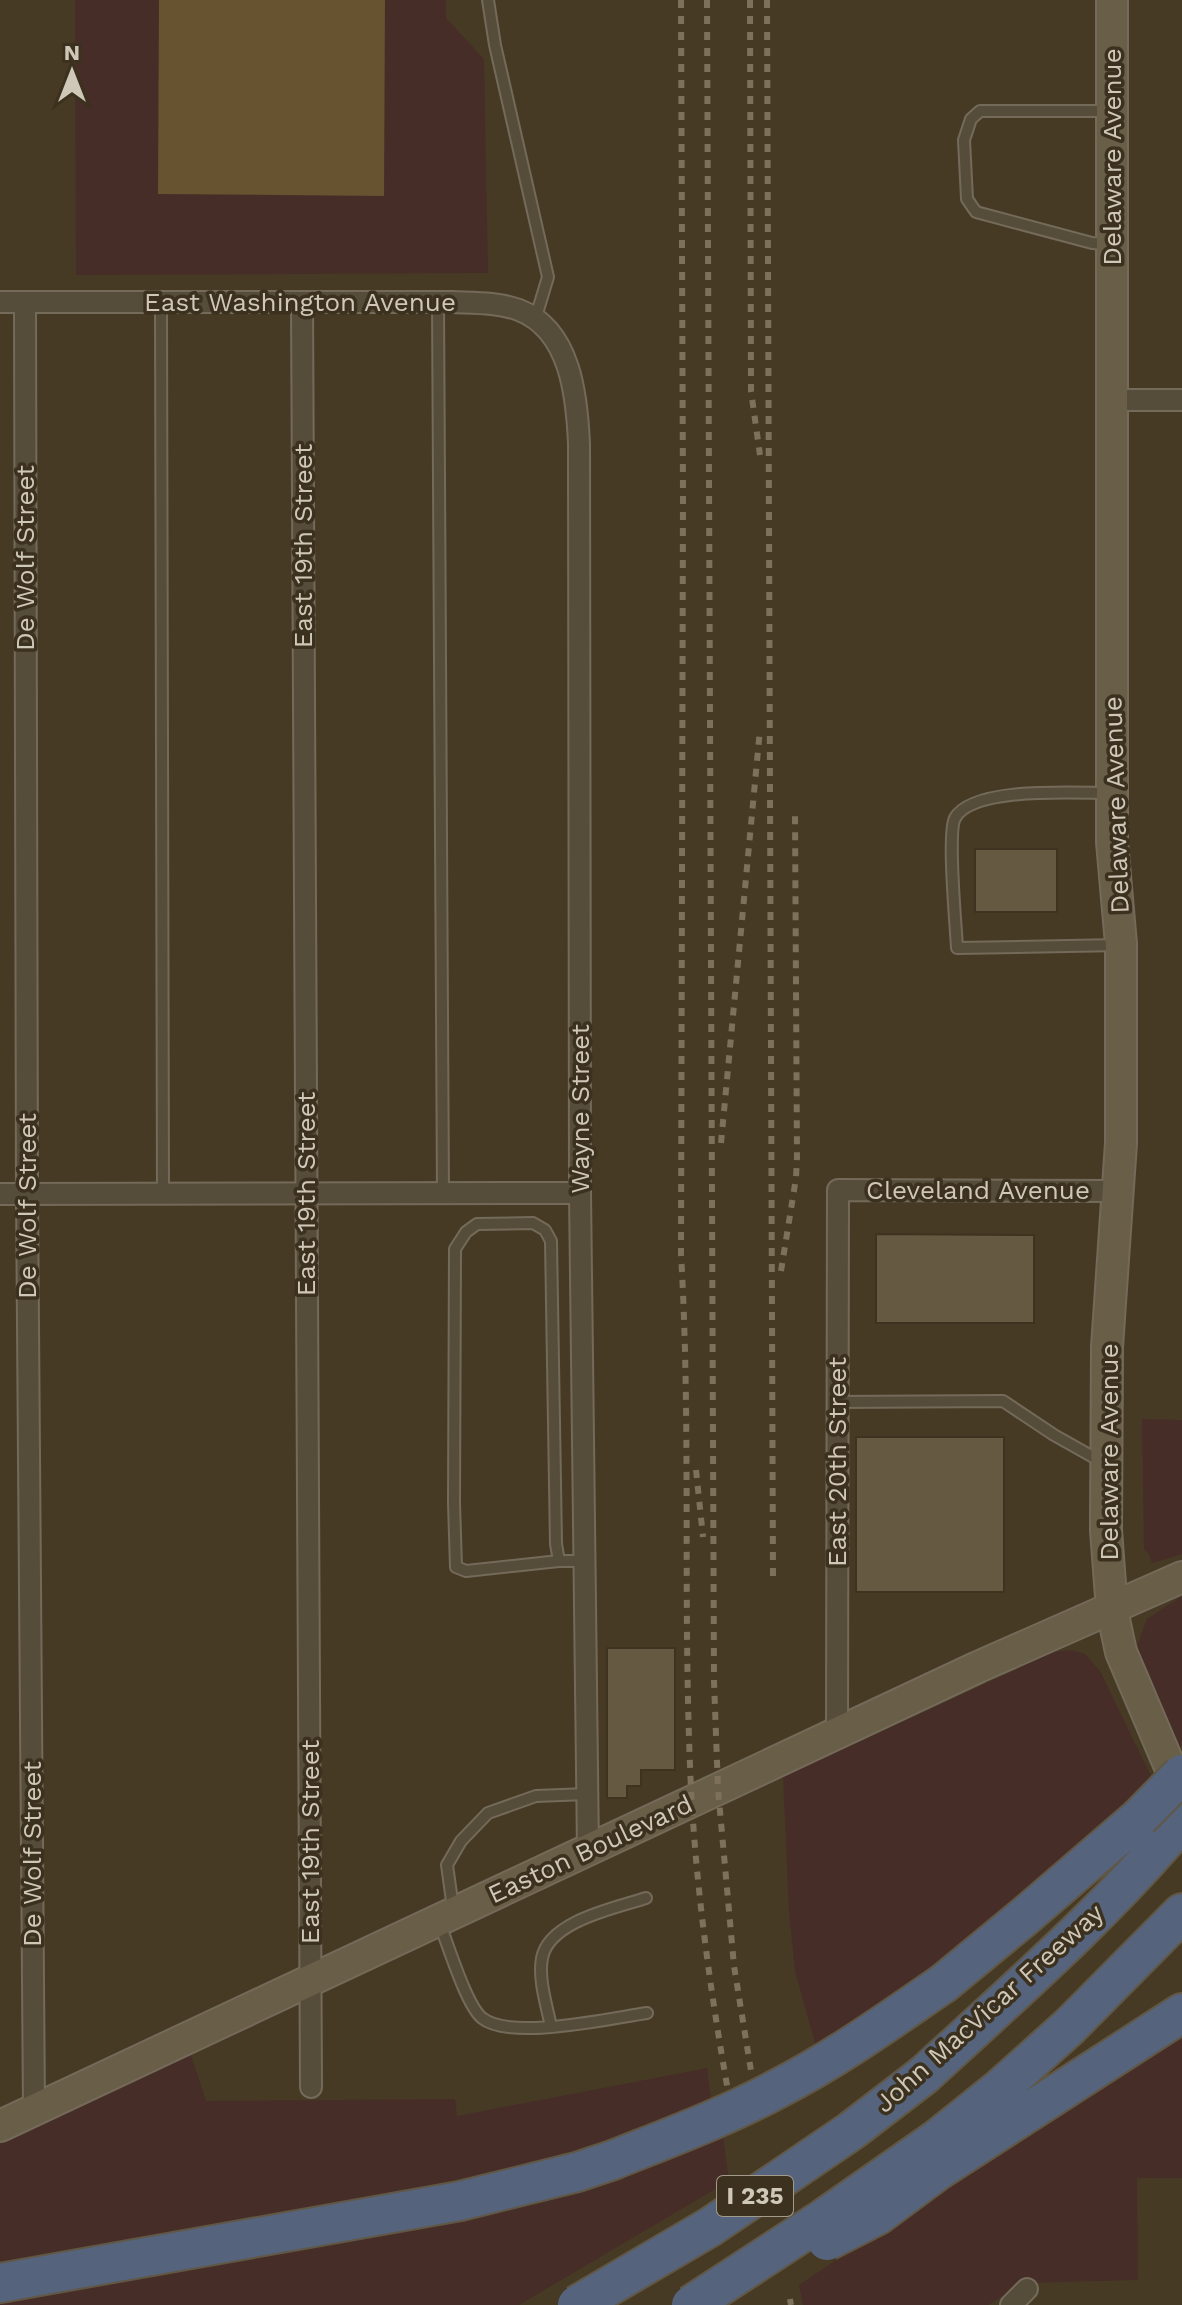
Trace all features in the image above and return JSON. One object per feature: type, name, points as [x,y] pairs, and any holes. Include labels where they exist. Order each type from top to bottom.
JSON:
[{"type":"highway","points":[[0,2283],[460,2201],[549,2180],[613,2160],[695,2127],[777,2090],[858,2042],[944,1983],[1139,1818],[1182,1774]]},
{"type":"highway","name":"John MacVicar Freeway","points":[[577,2305],[710,2227],[851,2131],[924,2075],[1067,1943],[1182,1821]]},
{"type":"highway","name":"I 235","points":[[691,2305],[823,2219],[938,2154],[1002,2087],[1070,2026],[1182,1913]]},
{"type":"highway","points":[[703,2305],[878,2215],[938,2154],[1182,2013]]},
{"type":"main road","name":"Delaware Avenue","points":[[1112,0],[1112,842],[1121,944],[1121,1129],[1107,1347],[1106,1530],[1112,1610],[1121,1652],[1182,1795]]},
{"type":"main road","name":"Easton Boulevard","points":[[0,2126],[978,1667],[1182,1577]]},
{"type":"street","name":"East Washington Avenue","points":[[0,302],[497,304],[522,311],[543,326],[559,346],[568,369]]},
{"type":"street","name":"De Wolf Street","points":[[25,302],[27,1194],[34,2110]]},
{"type":"street","name":"East 19th Street","points":[[302,302],[311,2087]]},
{"type":"street","name":"Wayne Street","points":[[568,369],[577,404],[579,444],[580,1193],[588,1851]]},
{"type":"street","points":[[1112,400],[1182,400]]},
{"type":"street","name":"Cleveland Avenue","points":[[838,1190],[1118,1191]]},
{"type":"street","name":"East 20th Street","points":[[837,1733],[838,1190]]},
{"type":"street","points":[[0,1194],[580,1193]]},
{"type":"street","points":[[1011,2305],[1027,2289]]},
{"type":"lane","points":[[488,0],[495,45],[548,277],[535,320]]},
{"type":"lane","points":[[1112,111],[980,111],[971,119],[964,140],[967,199],[976,212],[1092,243],[1112,244]]},
{"type":"lane","points":[[161,302],[163,1194]]},
{"type":"lane","points":[[438,302],[443,1193]]},
{"type":"lane","points":[[1112,793],[1002,794],[966,806],[954,819],[951,843],[957,948],[1121,944]]},
{"type":"lane","points":[[559,1561],[556,1544],[551,1241],[545,1230],[533,1223],[477,1224],[466,1232],[455,1249],[456,1567],[466,1571],[586,1561]]},
{"type":"lane","points":[[838,1402],[1003,1401],[1105,1464]]},
{"type":"lane","points":[[587,1794],[536,1796],[488,1813],[461,1841],[447,1865],[446,1917],[466,1991],[482,2018],[503,2027],[551,2027],[647,2013]]},
{"type":"lane","points":[[551,2027],[542,1976],[542,1957],[550,1939],[572,1924],[646,1898]]},
{"type":"shaded area","points":[[75,0],[446,0],[446,18],[484,59],[488,273],[76,275]]},
{"type":"shaded area","points":[[159,0],[385,0],[384,196],[158,194]]},
{"type":"shaded area","points":[[1142,1419],[1182,1420],[1182,1554],[1152,1563],[1144,1549]]},
{"type":"shaded area","points":[[1182,1596],[1182,1745],[1176,1752],[1138,1664],[1138,1643],[1147,1619]]},
{"type":"shaded area","points":[[1071,1650],[1085,1654],[1100,1671],[1152,1778],[993,1928],[817,2050],[795,1971],[783,1777],[1054,1652]]},
{"type":"shaded area","points":[[1182,2028],[1182,2178],[1137,2178],[1138,2280],[1026,2283],[988,2305],[803,2305],[799,2285]]},
{"type":"shaded area","points":[[190,2052],[206,2101],[455,2099],[457,2116],[707,2068],[712,2106],[515,2176],[0,2268],[0,2141]]},
{"type":"shaded area","points":[[722,2128],[729,2181],[519,2305],[0,2305],[0,2294]]},
{"type":"building","points":[[975,849],[1057,849],[1057,912],[975,912]]},
{"type":"building","points":[[876,1234],[1034,1235],[1034,1323],[876,1323]]},
{"type":"building","points":[[856,1437],[1004,1437],[1004,1592],[856,1592]]},
{"type":"building","points":[[607,1648],[675,1648],[675,1770],[641,1770],[641,1786],[627,1786],[627,1798],[607,1798]]},
{"type":"railway","points":[[681,0],[681,1254],[686,1382],[688,1701],[699,1887],[728,2091]]},
{"type":"railway","points":[[707,0],[714,1681],[718,1789],[734,1966],[752,2077]]},
{"type":"railway","points":[[750,0],[751,391],[760,455]]},
{"type":"railway","points":[[767,0],[773,1578]]},
{"type":"railway","points":[[721,1143],[760,729]]},
{"type":"railway","points":[[781,1271],[797,1157],[795,816]]},
{"type":"railway","points":[[696,1470],[703,1537]]},
{"type":"railway","points":[[790,2299],[791,2305]]}]
